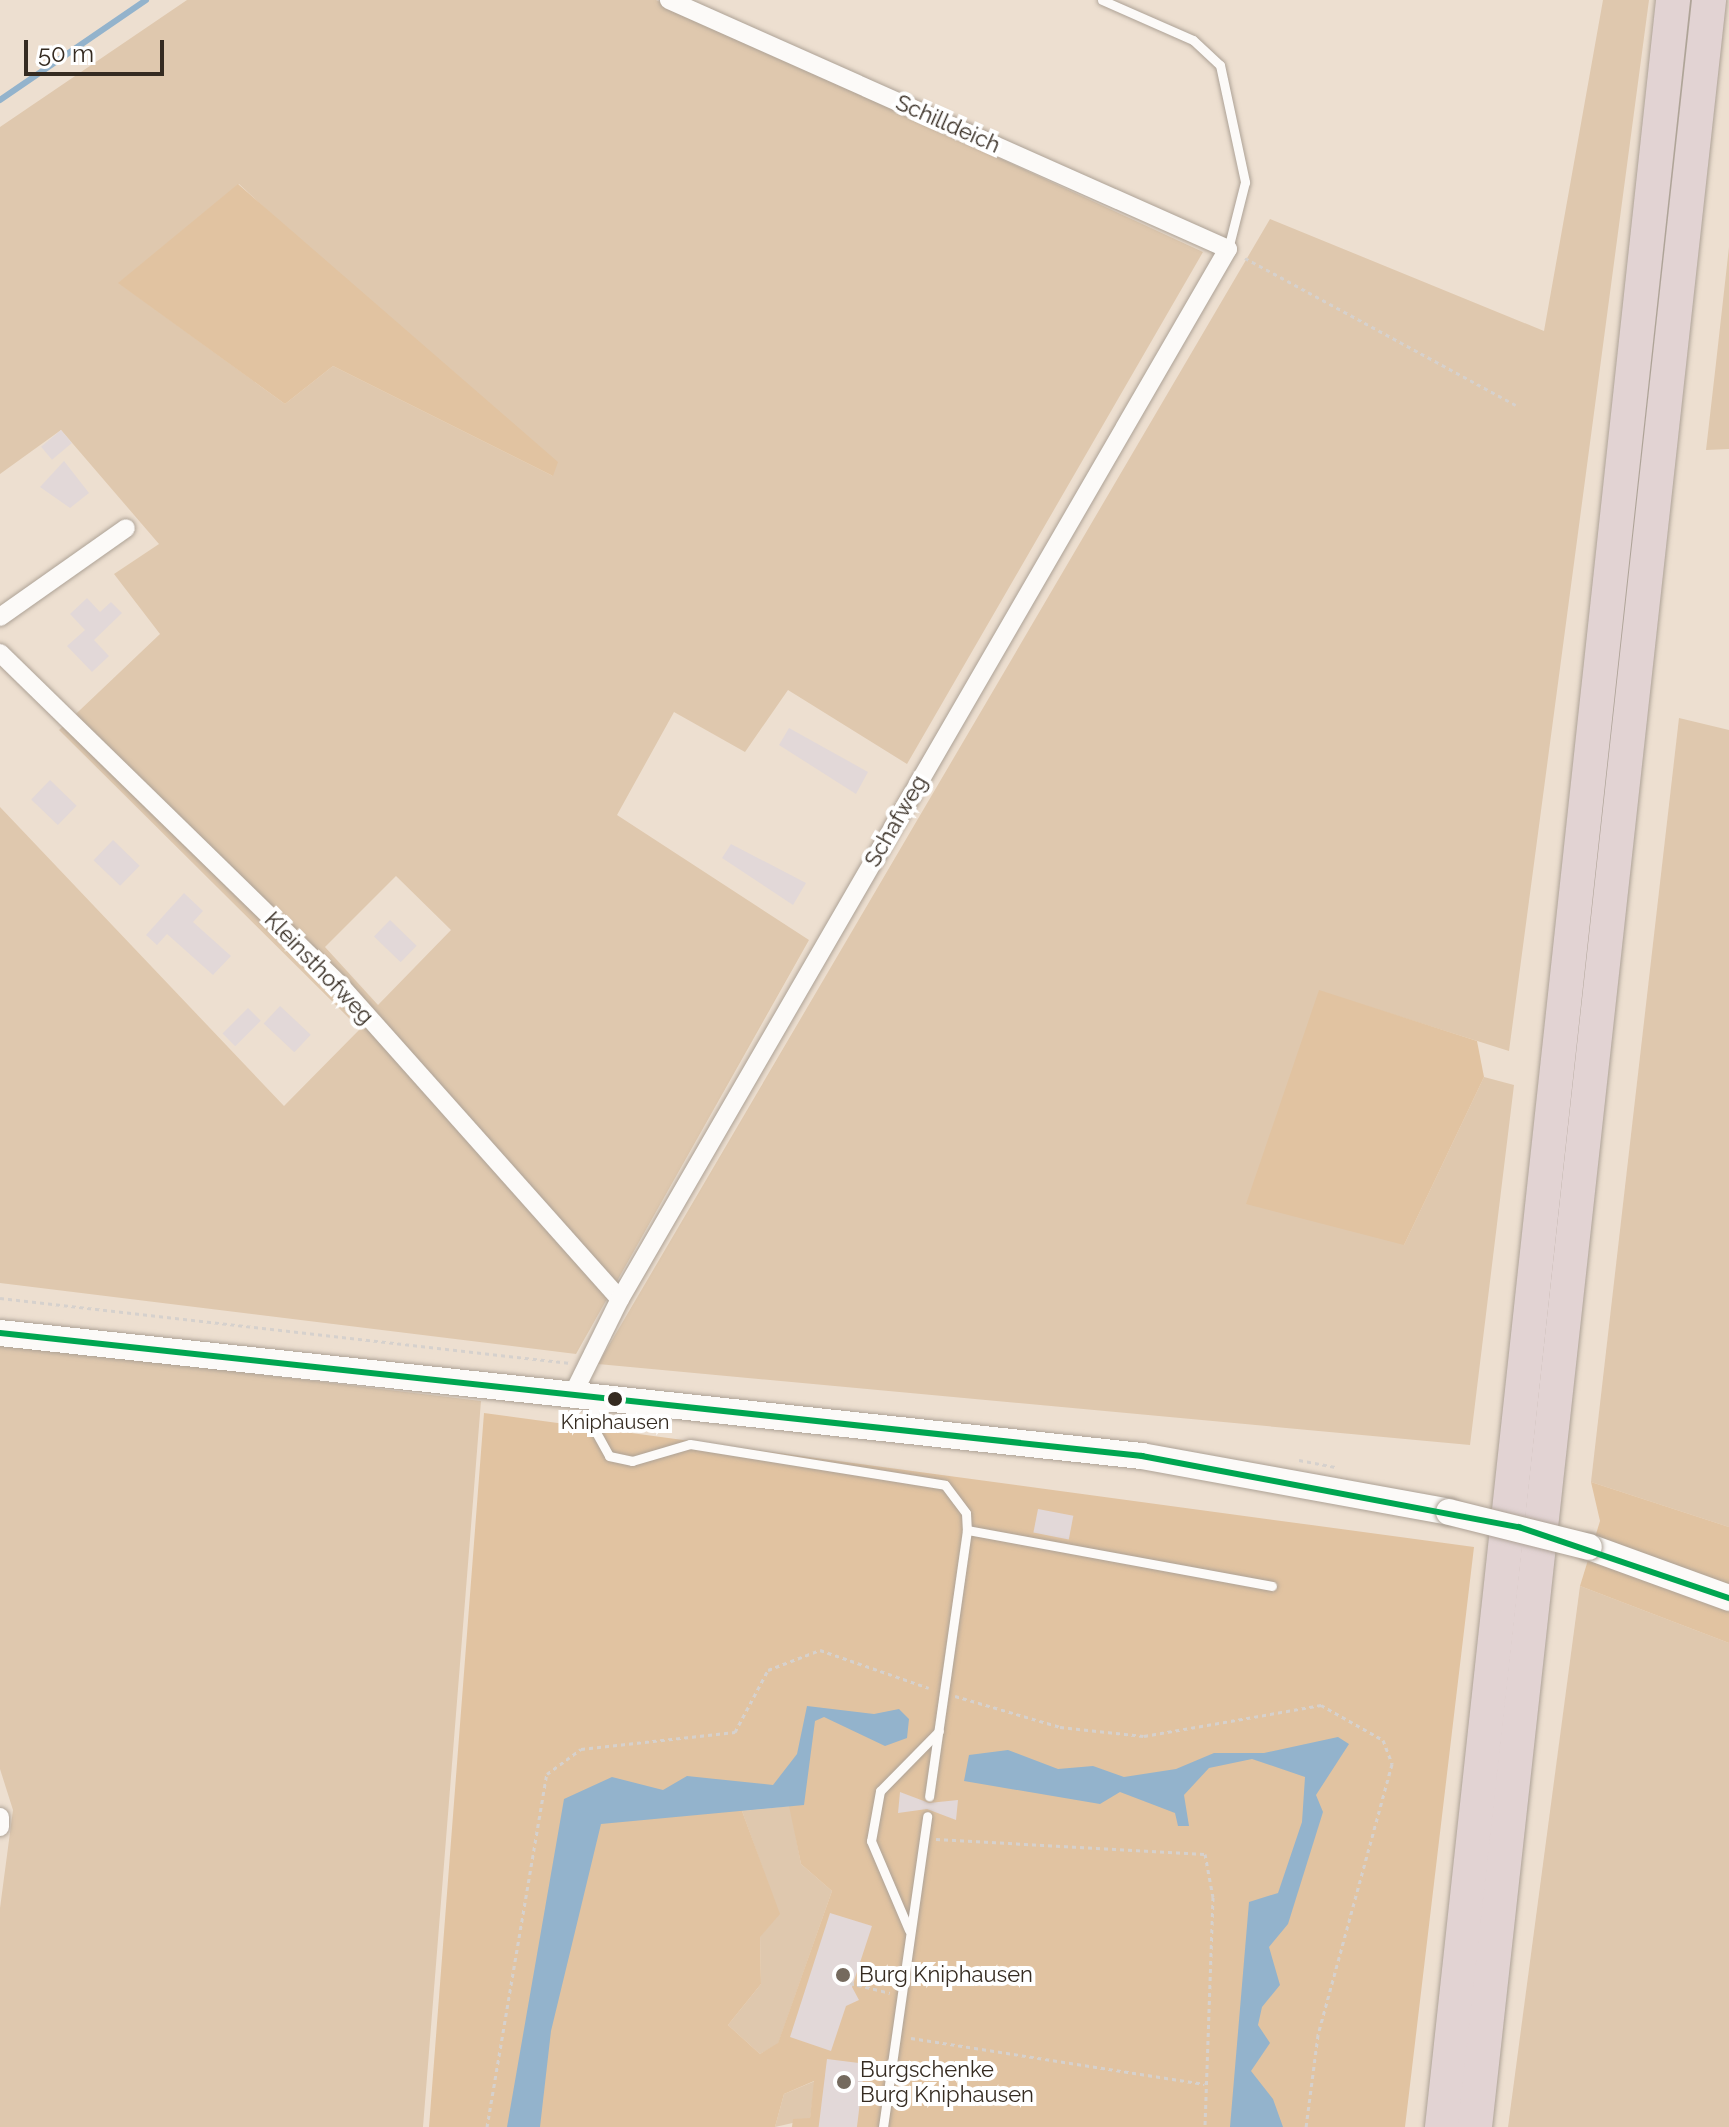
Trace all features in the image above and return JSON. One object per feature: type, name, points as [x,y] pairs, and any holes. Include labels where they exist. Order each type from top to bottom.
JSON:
[{"type":"highway","points":[[1442,2127],[1673,0]]},
{"type":"highway","points":[[1475,2127],[1709,0]]},
{"type":"street","name":"Schilldeich","points":[[669,0],[1228,249]]},
{"type":"street","name":"Schafweg","points":[[584,1398],[582,1370],[620,1299],[1228,249]]},
{"type":"street","points":[[0,617],[126,528]]},
{"type":"street","name":"Kleinsthofweg","points":[[0,653],[339,984],[620,1299]]},
{"type":"street","points":[[0,1333],[1142,1456],[1449,1512],[1589,1547],[1729,1598]]},
{"type":"street","points":[[0,1817],[0,1827]]},
{"type":"lane","points":[[1102,0],[1193,40],[1220,65],[1245,182],[1228,249]]},
{"type":"lane","points":[[584,1398],[592,1425],[609,1456],[632,1461],[690,1444],[945,1485],[966,1513],[967,1530],[929,1796]]},
{"type":"lane","points":[[967,1530],[1272,1586]]},
{"type":"lane","points":[[909,1930],[871,1841],[880,1791],[939,1731]]},
{"type":"lane","points":[[883,2127],[927,1816]]},
{"type":"path","points":[[1228,249],[1516,405]]},
{"type":"path","points":[[0,1298],[567,1361],[582,1370]]},
{"type":"path","points":[[487,2127],[547,1774],[581,1749],[735,1732],[768,1670],[820,1650],[944,1693],[1060,1727],[1144,1736],[1321,1705],[1383,1740],[1392,1764],[1318,2035],[1306,2127]]},
{"type":"path","points":[[924,1838],[1205,1854],[1213,1897],[1204,2084],[1205,2127]]},
{"type":"path","points":[[850,1983],[901,1996]]},
{"type":"path","points":[[896,2036],[1204,2084]]},
{"type":"shaded area","points":[[187,0],[656,0],[1203,252],[907,764],[788,690],[745,752],[674,712],[617,815],[809,940],[576,1354],[0,1283],[0,807],[284,1106],[360,1029],[59,730],[160,634],[114,574],[159,544],[61,430],[0,474],[0,127]],"holes":[[[239,184],[553,476],[333,366],[285,404],[119,283]],[[396,876],[451,930],[378,1005],[325,947]]]},
{"type":"shaded area","points":[[1603,0],[1649,0],[1509,1051],[1319,991],[1404,1245],[1484,1077],[1514,1085],[1470,1445],[598,1364],[1270,219],[1544,331]]},
{"type":"shaded area","points":[[238,184],[558,462],[553,476],[333,366],[285,404],[118,283]]},
{"type":"shaded area","points":[[1729,247],[1729,449],[1706,450],[1716,363]]},
{"type":"shaded area","points":[[1679,718],[1729,730],[1729,1527],[1591,1482]]},
{"type":"shaded area","points":[[1319,990],[1477,1041],[1484,1077],[1404,1245],[1246,1204]]},
{"type":"shaded area","points":[[0,1343],[481,1401],[423,2127],[0,2127],[0,1908],[13,1810],[0,1769]]},
{"type":"shaded area","points":[[484,1413],[1474,1547],[1405,2127],[792,2127],[793,2119],[810,2118],[814,2081],[784,2094],[775,2127],[429,2127]],"holes":[[[789,1806],[801,1864],[832,1891],[778,2043],[760,2054],[728,2025],[761,1984],[760,1937],[780,1914],[742,1811]]]},
{"type":"shaded area","points":[[1591,1482],[1729,1527],[1729,1643],[1580,1586],[1600,1521]]},
{"type":"shaded area","points":[[1580,1586],[1729,1643],[1729,2127],[1508,2127]]},
{"type":"shaded area","points":[[790,1806],[801,1864],[832,1891],[778,2044],[760,2054],[728,2025],[761,1984],[760,1936],[779,1914],[742,1811]]},
{"type":"shaded area","points":[[815,2081],[810,2119],[775,2127],[784,2094]]},
{"type":"water","points":[[807,1706],[874,1714],[899,1709],[909,1719],[907,1738],[885,1746],[824,1717],[815,1721],[804,1805],[601,1824],[551,2031],[540,2127],[507,2127],[564,1799],[612,1777],[663,1790],[687,1776],[773,1785],[797,1754]]},
{"type":"water","points":[[1338,1737],[1349,1744],[1316,1795],[1323,1812],[1288,1924],[1269,1947],[1280,1985],[1262,2007],[1258,2025],[1270,2043],[1251,2071],[1273,2099],[1283,2127],[1230,2127],[1249,1902],[1278,1893],[1302,1822],[1305,1777],[1252,1759],[1209,1768],[1184,1795],[1189,1826],[1178,1826],[1175,1813],[1120,1792],[1100,1804],[964,1781],[969,1755],[1008,1750],[1058,1769],[1093,1766],[1124,1777],[1176,1769],[1214,1753],[1264,1753]]},
{"type":"building","points":[[61,430],[72,443],[52,460],[41,447]]},
{"type":"building","points":[[64,461],[89,493],[70,508],[40,487]]},
{"type":"building","points":[[87,598],[100,612],[111,602],[122,613],[94,640],[109,656],[92,672],[67,646],[85,630],[70,614]]},
{"type":"building","points":[[789,728],[868,772],[856,794],[779,745]]},
{"type":"building","points":[[50,780],[77,806],[58,825],[31,799]]},
{"type":"building","points":[[113,840],[140,866],[120,886],[94,860]]},
{"type":"building","points":[[731,844],[806,883],[793,905],[722,858]]},
{"type":"building","points":[[184,893],[203,911],[193,922],[231,956],[213,975],[167,934],[157,945],[146,935]]},
{"type":"building","points":[[390,920],[417,946],[401,962],[374,937]]},
{"type":"building","points":[[280,1006],[311,1035],[294,1052],[264,1024]]},
{"type":"building","points":[[248,1008],[261,1021],[235,1046],[223,1033]]},
{"type":"building","points":[[1038,1509],[1073,1516],[1069,1539],[1033,1533]]},
{"type":"building","points":[[900,1792],[929,1803],[958,1800],[956,1820],[927,1809],[898,1813]]},
{"type":"building","points":[[830,1913],[872,1926],[852,1987],[859,2000],[846,2006],[831,2051],[790,2037]]},
{"type":"building","points":[[827,2059],[865,2064],[857,2127],[819,2127]]},
{"type":"waterway","points":[[0,100],[146,0]]},
{"type":"transit line","points":[[0,1333],[1142,1456],[1519,1527],[1729,1598]]},
{"type":"place","name":"Kniphausen","points":[[615,1399]]},
{"type":"place","name":"Burg Kniphausen","points":[[843,1975]]},
{"type":"place","name":"Burgschenke Burg Kniphausen","points":[[844,2082]]}]
